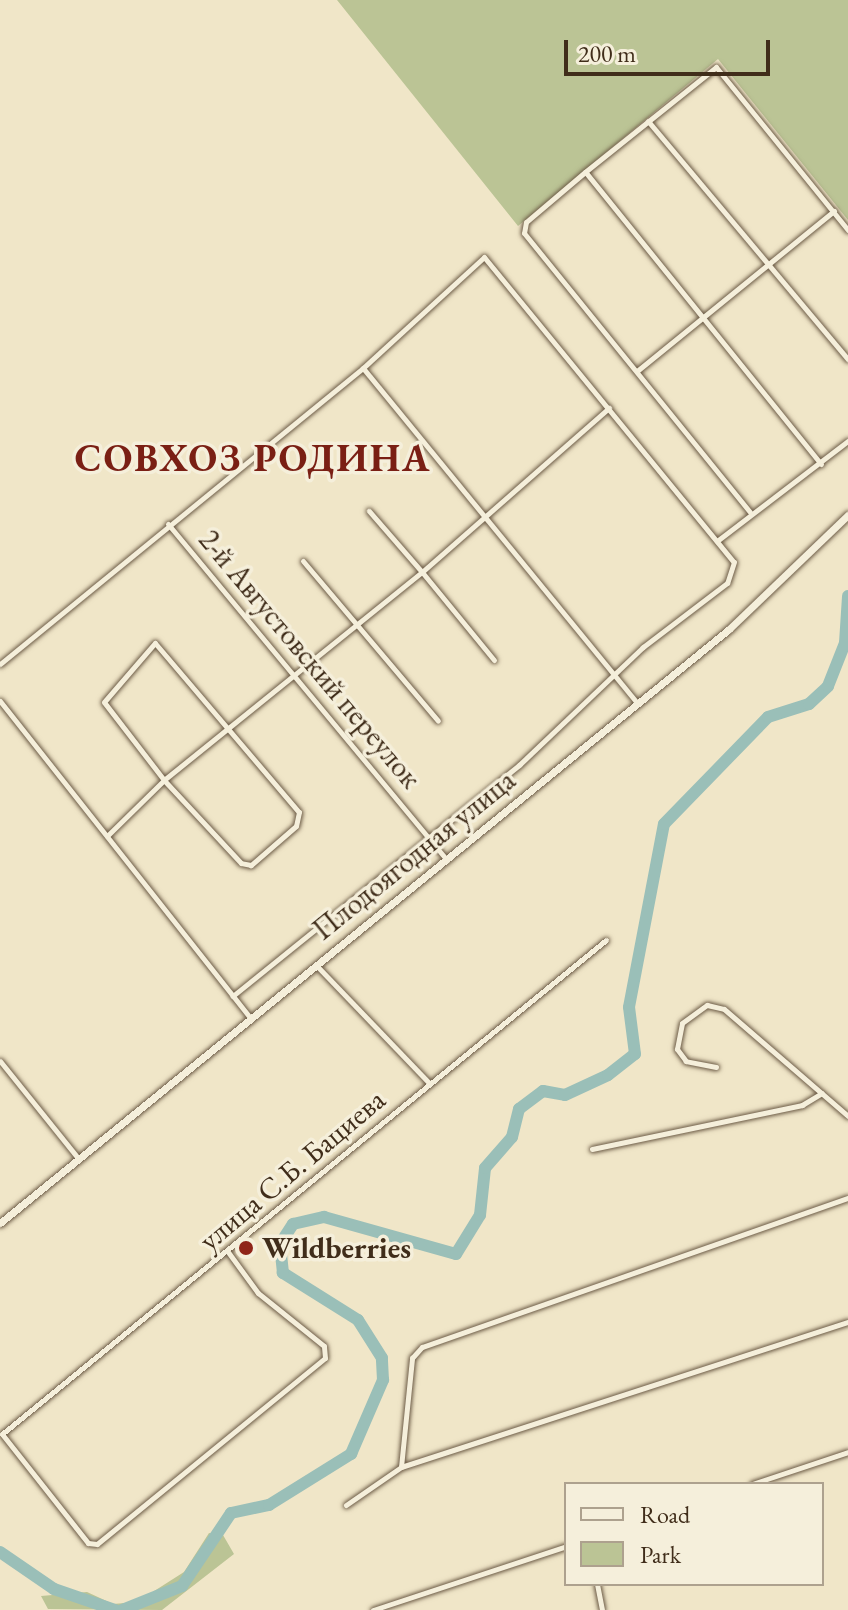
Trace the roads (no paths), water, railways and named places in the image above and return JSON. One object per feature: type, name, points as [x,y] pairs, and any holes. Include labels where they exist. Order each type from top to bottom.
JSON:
[{"type":"street","points":[[750,512],[524,233],[526,222],[716,67],[848,230]]},
{"type":"street","points":[[648,121],[848,359]]},
{"type":"street","points":[[585,172],[821,464]]},
{"type":"street","points":[[637,371],[834,211]]},
{"type":"street","points":[[0,664],[363,368],[484,257],[734,562],[733,576],[614,674],[519,765],[233,996]]},
{"type":"street","points":[[363,368],[638,704]]},
{"type":"street","points":[[107,836],[164,780],[422,572],[609,408]]},
{"type":"street","points":[[717,541],[750,512],[768,507],[848,441]]},
{"type":"street","points":[[369,511],[494,660]]},
{"type":"street","name":"Плодоягодная улица","points":[[2,1218],[638,704],[848,515]]},
{"type":"street","name":"2-й Августовский переулок","points":[[168,524],[447,860]]},
{"type":"street","points":[[303,561],[438,721]]},
{"type":"street","points":[[147,647],[167,649],[299,812],[296,826],[251,865],[241,863],[164,780],[104,698],[147,647]]},
{"type":"street","points":[[0,701],[250,1018]]},
{"type":"street","name":"улица С.Б. Бациева","points":[[1,1433],[228,1252],[606,940]]},
{"type":"street","points":[[316,965],[430,1084]]},
{"type":"street","points":[[716,1067],[686,1061],[677,1049],[682,1023],[707,1005],[724,1009],[848,1116]]},
{"type":"street","points":[[0,1061],[78,1158]]},
{"type":"street","points":[[592,1149],[802,1105],[822,1093]]},
{"type":"street","points":[[401,1467],[412,1358],[422,1347],[848,1198]]},
{"type":"street","points":[[1,1433],[91,1545],[325,1358],[324,1346],[258,1293],[228,1252]]},
{"type":"street","points":[[346,1505],[401,1467],[848,1322]]},
{"type":"street","points":[[758,1482],[848,1452]]},
{"type":"street","points":[[373,1610],[564,1547]]},
{"type":"street","points":[[597,1586],[602,1610]]},
{"type":"waterway","points":[[122,1610],[182,1586],[231,1513],[269,1505],[351,1454],[383,1380],[382,1358],[358,1320],[283,1273],[280,1244],[293,1224],[324,1217],[456,1254],[480,1215],[485,1168],[512,1137],[519,1109],[543,1091],[565,1095],[608,1075],[635,1054],[629,1007],[664,824],[768,717],[809,704],[828,686],[845,643],[848,596]]},
{"type":"waterway","points":[[0,1552],[54,1589],[115,1610]]},
{"type":"place","name":"Wildberries","points":[[246,1248]]},
{"type":"district","name":"СОВХОЗ РОДИНА","points":[[253,458]]}]
